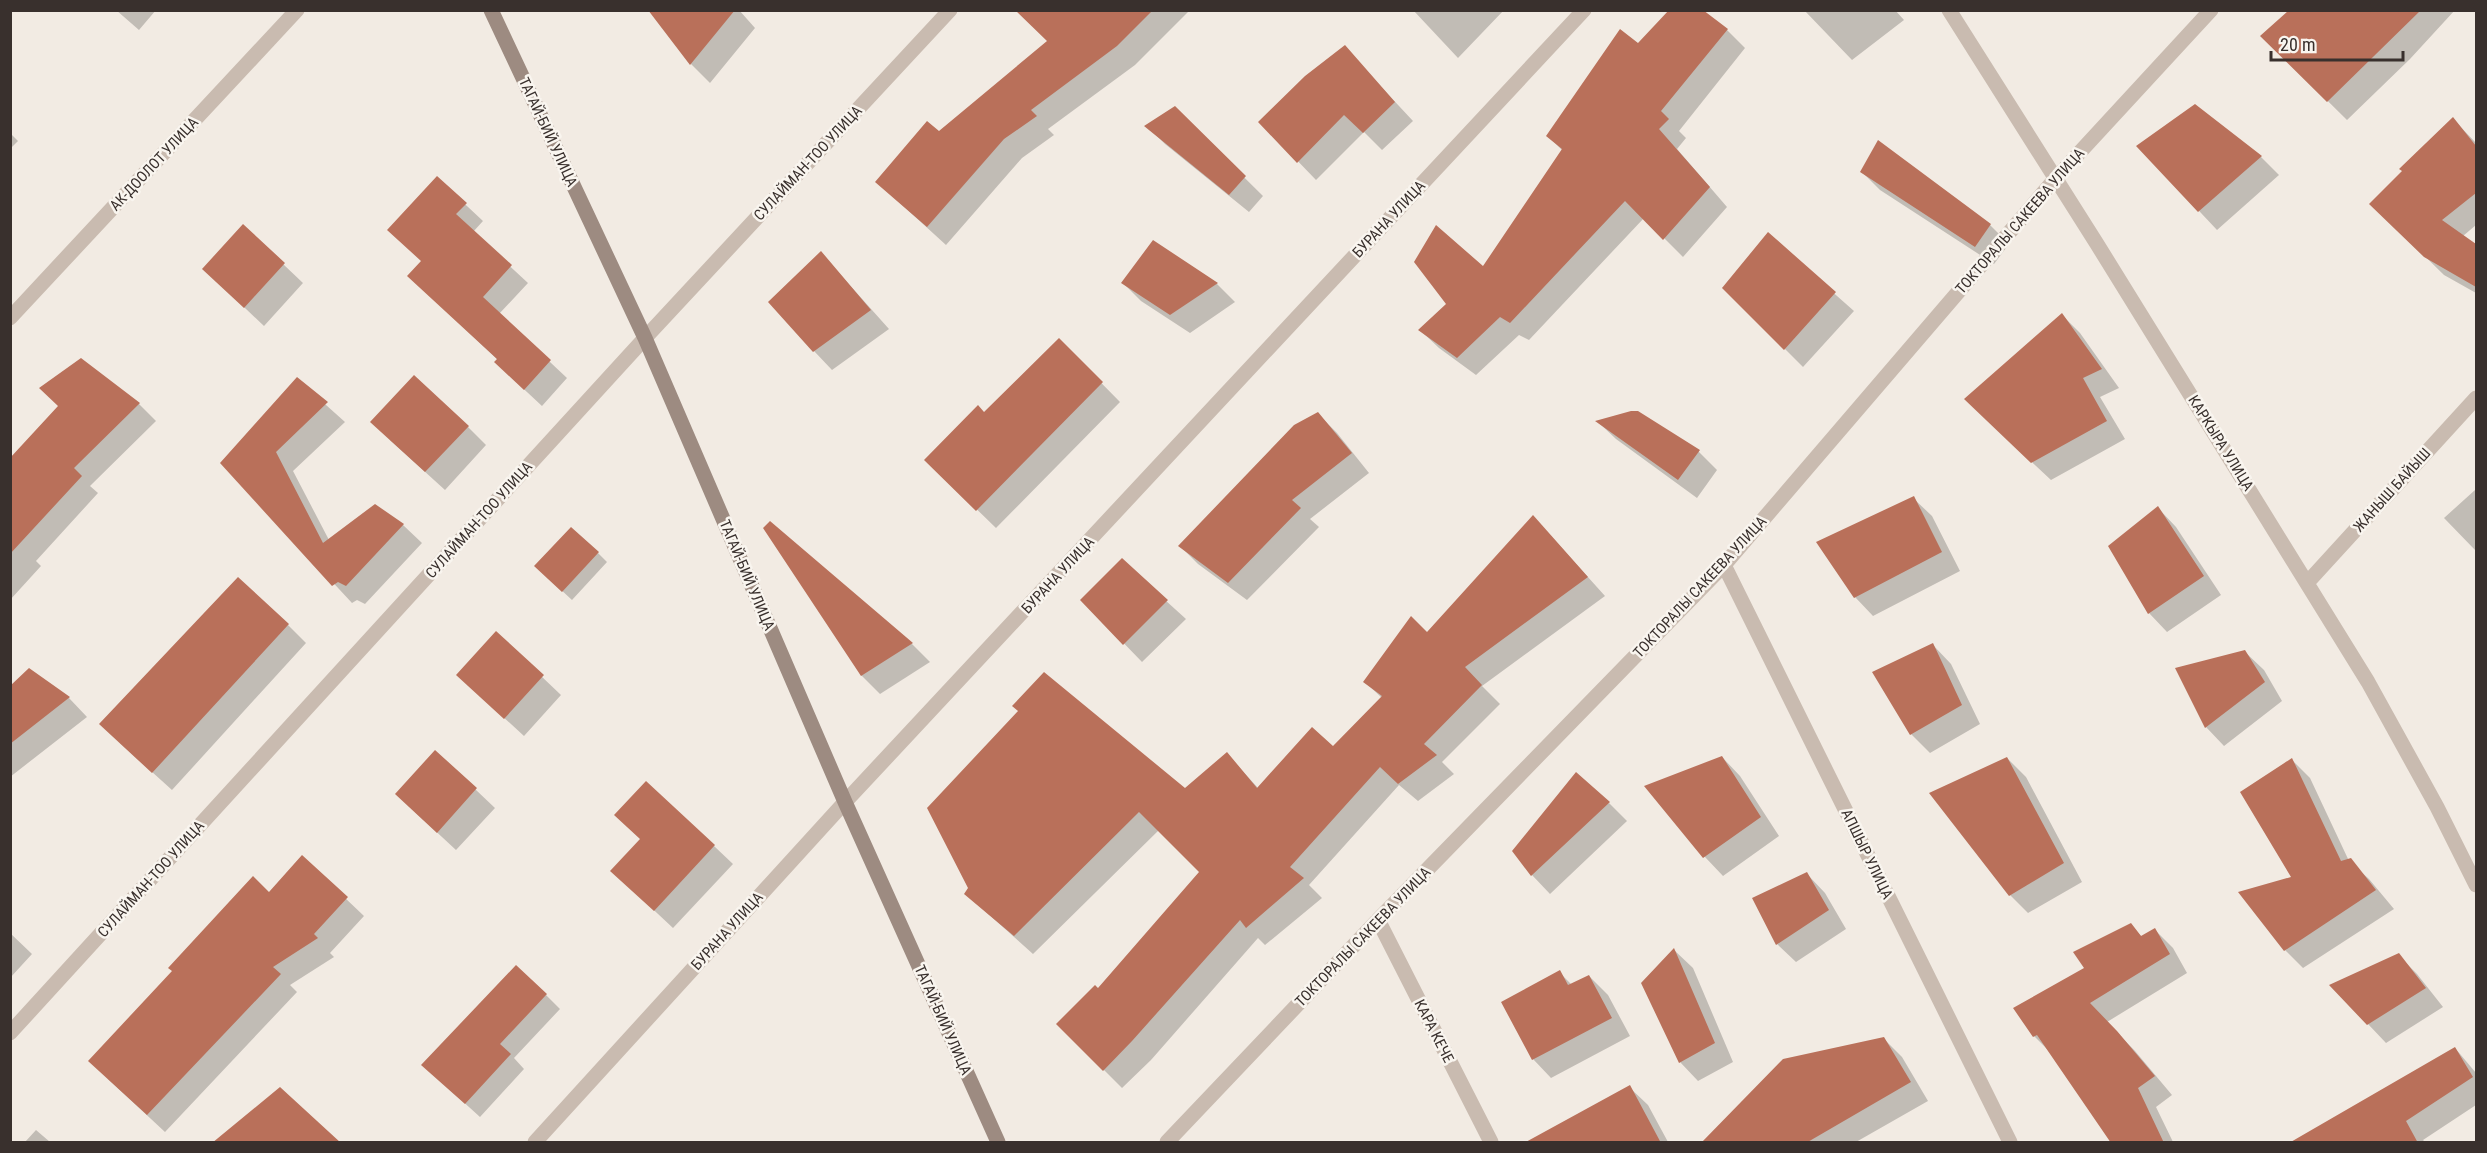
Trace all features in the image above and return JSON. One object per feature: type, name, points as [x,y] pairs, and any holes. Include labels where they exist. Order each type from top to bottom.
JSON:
[{"type":"street","name":"АК-ДООЛОТ УЛИЦА","points":[[10,318],[297,10]]},
{"type":"street","name":"ТАГАЙ-БИЙ УЛИЦА","points":[[491,10],[645,338],[845,802],[998,1143]]},
{"type":"street","name":"СУЛАЙМАН-ТОО УЛИЦА","points":[[10,1033],[645,338],[950,10]]},
{"type":"street","name":"БУРАНА УЛИЦА","points":[[535,1143],[845,802],[1584,10]]},
{"type":"street","name":"КАРКЫРА УЛИЦА","points":[[1949,10],[2056,178],[2368,682],[2437,807],[2476,885]]},
{"type":"street","name":"ТОКТОРАЛЫ САКЕЕВА УЛИЦА","points":[[1167,1143],[1378,920],[1724,565],[2056,178],[2211,10]]},
{"type":"street","name":"ЖАНЫШ БАЙЫШ","points":[[2307,583],[2476,398]]},
{"type":"street","name":"АПШЫР УЛИЦА","points":[[1724,565],[2010,1143]]},
{"type":"street","name":"КАРА КЕЧЕ","points":[[1378,920],[1491,1143]]},
{"type":"building","points":[[648,10],[735,10],[690,65]]},
{"type":"building","points":[[1015,10],[1153,10],[1117,46],[1031,110],[1037,116],[1004,139],[927,227],[875,182],[927,121],[939,131],[1047,41]]},
{"type":"building","points":[[1669,10],[1703,10],[1728,29],[1661,111],[1669,119],[1659,129],[1710,187],[1663,240],[1625,201],[1510,323],[1500,317],[1457,358],[1418,330],[1446,304],[1414,262],[1436,225],[1483,266],[1562,149],[1546,136],[1620,29],[1638,43]]},
{"type":"building","points":[[2289,10],[2421,10],[2327,102],[2260,36]]},
{"type":"building","points":[[1345,45],[1395,102],[1363,133],[1344,115],[1297,163],[1258,122],[1305,76]]},
{"type":"building","points":[[2195,104],[2262,156],[2198,212],[2136,146]]},
{"type":"building","points":[[1175,106],[1246,176],[1229,195],[1144,126]]},
{"type":"building","points":[[2453,117],[2476,146],[2476,193],[2442,220],[2476,244],[2476,287],[2424,257],[2369,204],[2402,171],[2399,169]]},
{"type":"building","points":[[1878,140],[1991,224],[1975,247],[1860,172]]},
{"type":"building","points":[[437,176],[467,203],[456,214],[512,265],[483,297],[551,360],[524,390],[494,362],[497,359],[407,276],[421,261],[387,230]]},
{"type":"building","points":[[243,224],[285,263],[244,308],[202,269]]},
{"type":"building","points":[[1768,232],[1836,292],[1784,350],[1722,288]]},
{"type":"building","points":[[1153,240],[1218,283],[1170,315],[1121,283]]},
{"type":"building","points":[[821,251],[871,310],[813,352],[768,302]]},
{"type":"building","points":[[2062,313],[2102,369],[2083,378],[2107,421],[2031,463],[1964,399]]},
{"type":"building","points":[[1059,338],[1103,382],[976,511],[924,460],[978,405],[984,412]]},
{"type":"building","points":[[81,358],[140,403],[74,468],[82,476],[10,554],[10,458],[58,406],[39,388]]},
{"type":"building","points":[[414,375],[469,426],[425,472],[370,422]]},
{"type":"building","points":[[297,377],[328,402],[276,452],[323,543],[375,504],[404,524],[346,586],[338,582],[332,586],[220,463]]},
{"type":"building","points":[[1638,411],[1700,450],[1678,480],[1595,421]]},
{"type":"building","points":[[1318,412],[1352,453],[1292,500],[1301,508],[1228,583],[1178,546],[1294,425]]},
{"type":"building","points":[[1914,496],[1942,552],[1854,598],[1816,542]]},
{"type":"building","points":[[2158,506],[2204,576],[2148,614],[2108,546]]},
{"type":"building","points":[[1533,515],[1588,577],[1465,667],[1482,685],[1424,744],[1437,755],[1398,784],[1380,767],[1290,867],[1304,878],[1246,928],[1240,920],[1103,1071],[1056,1024],[1095,985],[1098,988],[1199,872],[1139,812],[1014,936],[964,894],[968,888],[927,808],[1018,711],[1012,706],[1044,672],[1185,788],[1227,752],[1257,788],[1312,727],[1333,746],[1382,696],[1363,682],[1411,616],[1427,632]]},
{"type":"building","points":[[770,521],[913,643],[861,676],[763,528]]},
{"type":"building","points":[[571,527],[599,552],[562,592],[534,566]]},
{"type":"building","points":[[1122,558],[1168,600],[1123,645],[1080,600]]},
{"type":"building","points":[[238,577],[289,624],[152,773],[99,724]]},
{"type":"building","points":[[496,631],[544,675],[504,719],[456,675]]},
{"type":"building","points":[[1933,643],[1962,705],[1910,735],[1872,672]]},
{"type":"building","points":[[2245,650],[2265,682],[2205,728],[2175,668]]},
{"type":"building","points":[[29,668],[70,697],[10,744],[10,686]]},
{"type":"building","points":[[435,750],[477,788],[437,833],[395,794]]},
{"type":"building","points":[[1722,756],[1761,817],[1703,858],[1644,786]]},
{"type":"building","points":[[2007,757],[2064,863],[2009,896],[1929,793]]},
{"type":"building","points":[[2292,758],[2341,861],[2351,858],[2376,890],[2284,951],[2238,892],[2291,877],[2240,792]]},
{"type":"building","points":[[1576,772],[1610,802],[1531,876],[1512,851]]},
{"type":"building","points":[[646,781],[715,845],[654,911],[610,871],[640,839],[614,815]]},
{"type":"building","points":[[302,855],[348,897],[314,934],[318,938],[273,967],[281,974],[147,1115],[88,1061],[172,971],[168,968],[253,876],[269,892]]},
{"type":"building","points":[[1807,872],[1829,910],[1776,945],[1752,898]]},
{"type":"building","points":[[2131,923],[2141,936],[2155,928],[2170,954],[2090,1003],[2155,1076],[2138,1088],[2164,1143],[2111,1143],[2037,1035],[2033,1037],[2013,1008],[2084,968],[2073,952]]},
{"type":"building","points":[[1674,948],[1715,1043],[1679,1063],[1641,983]]},
{"type":"building","points":[[2399,953],[2426,988],[2367,1025],[2329,985]]},
{"type":"building","points":[[516,965],[547,994],[500,1044],[511,1054],[465,1104],[421,1065]]},
{"type":"building","points":[[1560,970],[1568,985],[1589,975],[1612,1018],[1532,1060],[1501,1002]]},
{"type":"building","points":[[1884,1037],[1911,1082],[1806,1143],[1701,1143],[1783,1059]]},
{"type":"building","points":[[2455,1047],[2473,1077],[2406,1121],[2418,1143],[2289,1143]]},
{"type":"building","points":[[1630,1085],[1661,1143],[1524,1143]]},
{"type":"building","points":[[280,1087],[341,1143],[212,1143]]}]
